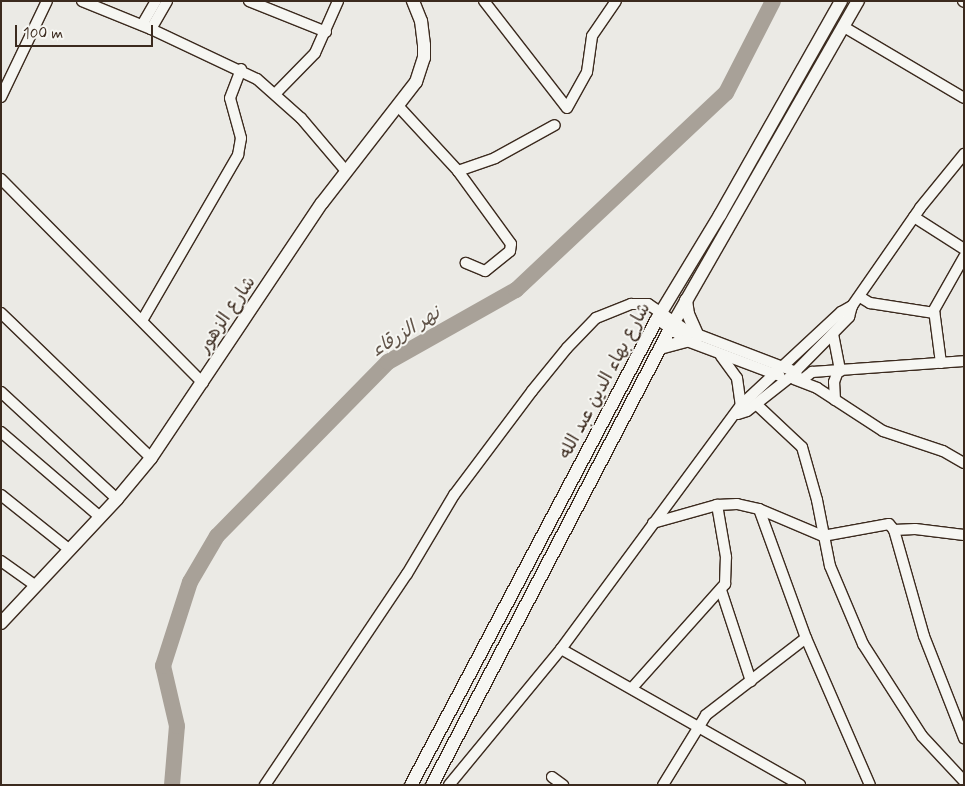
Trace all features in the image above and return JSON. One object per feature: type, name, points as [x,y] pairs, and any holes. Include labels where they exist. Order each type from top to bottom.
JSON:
[{"type":"main road","name":"شارع الزهور","points":[[1,623],[118,499],[150,458],[346,171],[399,107],[416,82],[424,58],[421,21],[413,1]]},
{"type":"main road","name":"شارع بهاء الدين عبد الله","points":[[411,785],[659,315],[841,1]]},
{"type":"main road","name":"شارع بهاء الدين عبد الله","points":[[432,785],[672,325],[858,1]]},
{"type":"main road","points":[[660,348],[693,338],[686,300]]},
{"type":"street","points":[[82,1],[147,27],[241,69],[276,93],[301,118],[346,171]]},
{"type":"street","points":[[147,27],[156,1]]},
{"type":"street","points":[[147,27],[167,1]]},
{"type":"street","points":[[249,1],[326,32]]},
{"type":"street","points":[[276,93],[305,65],[326,32],[338,1]]},
{"type":"street","points":[[484,1],[568,108],[587,72],[592,36],[616,1]]},
{"type":"street","points":[[1,97],[44,2]]},
{"type":"street","points":[[844,27],[964,98]]},
{"type":"street","points":[[143,319],[238,155],[241,138],[230,98],[241,69]]},
{"type":"street","points":[[399,107],[458,171],[512,247],[485,271],[466,262]]},
{"type":"street","points":[[458,171],[495,158],[555,125]]},
{"type":"street","points":[[449,785],[561,649],[699,460],[740,409],[841,312],[852,306],[860,297],[914,217],[964,154]]},
{"type":"street","points":[[1,179],[143,319],[203,383]]},
{"type":"street","points":[[914,217],[964,249]]},
{"type":"street","points":[[941,363],[934,313],[964,257]]},
{"type":"street","points":[[860,297],[870,303],[934,313]]},
{"type":"street","points":[[265,785],[407,574],[454,495],[567,348],[596,318],[631,304],[648,304],[672,325],[721,355],[775,374],[796,377],[812,372],[964,361]]},
{"type":"street","points":[[740,409],[756,404],[796,377],[849,318],[852,306]]},
{"type":"street","points":[[1,313],[150,458]]},
{"type":"street","points":[[833,334],[839,371],[834,382],[835,400]]},
{"type":"street","points":[[693,338],[783,367],[883,432],[943,451],[964,463]]},
{"type":"street","points":[[721,355],[737,378],[740,409]]},
{"type":"street","points":[[1,392],[118,499]]},
{"type":"street","points":[[756,404],[802,447],[817,500],[823,536],[837,584],[864,644],[922,736],[964,780]]},
{"type":"street","points":[[1,432],[100,517]]},
{"type":"street","points":[[1,495],[70,550]]},
{"type":"street","points":[[654,523],[717,505],[736,504],[759,509],[823,536],[890,524],[894,530],[924,636],[964,738]]},
{"type":"street","points":[[632,688],[721,590],[728,568],[717,505]]},
{"type":"street","points":[[759,509],[806,638],[870,785]]},
{"type":"street","points":[[894,530],[915,529],[964,535]]},
{"type":"street","points":[[1,560],[36,586]]},
{"type":"street","points":[[721,590],[751,680]]},
{"type":"street","points":[[663,785],[698,726],[714,707],[806,638]]},
{"type":"street","points":[[561,649],[800,785]]},
{"type":"street","points":[[552,778],[562,785]]},
{"type":"waterway","name":"نهر الزرقاء","points":[[172,785],[177,726],[163,666],[190,582],[217,536],[388,362],[516,290],[726,93],[773,1]]}]
